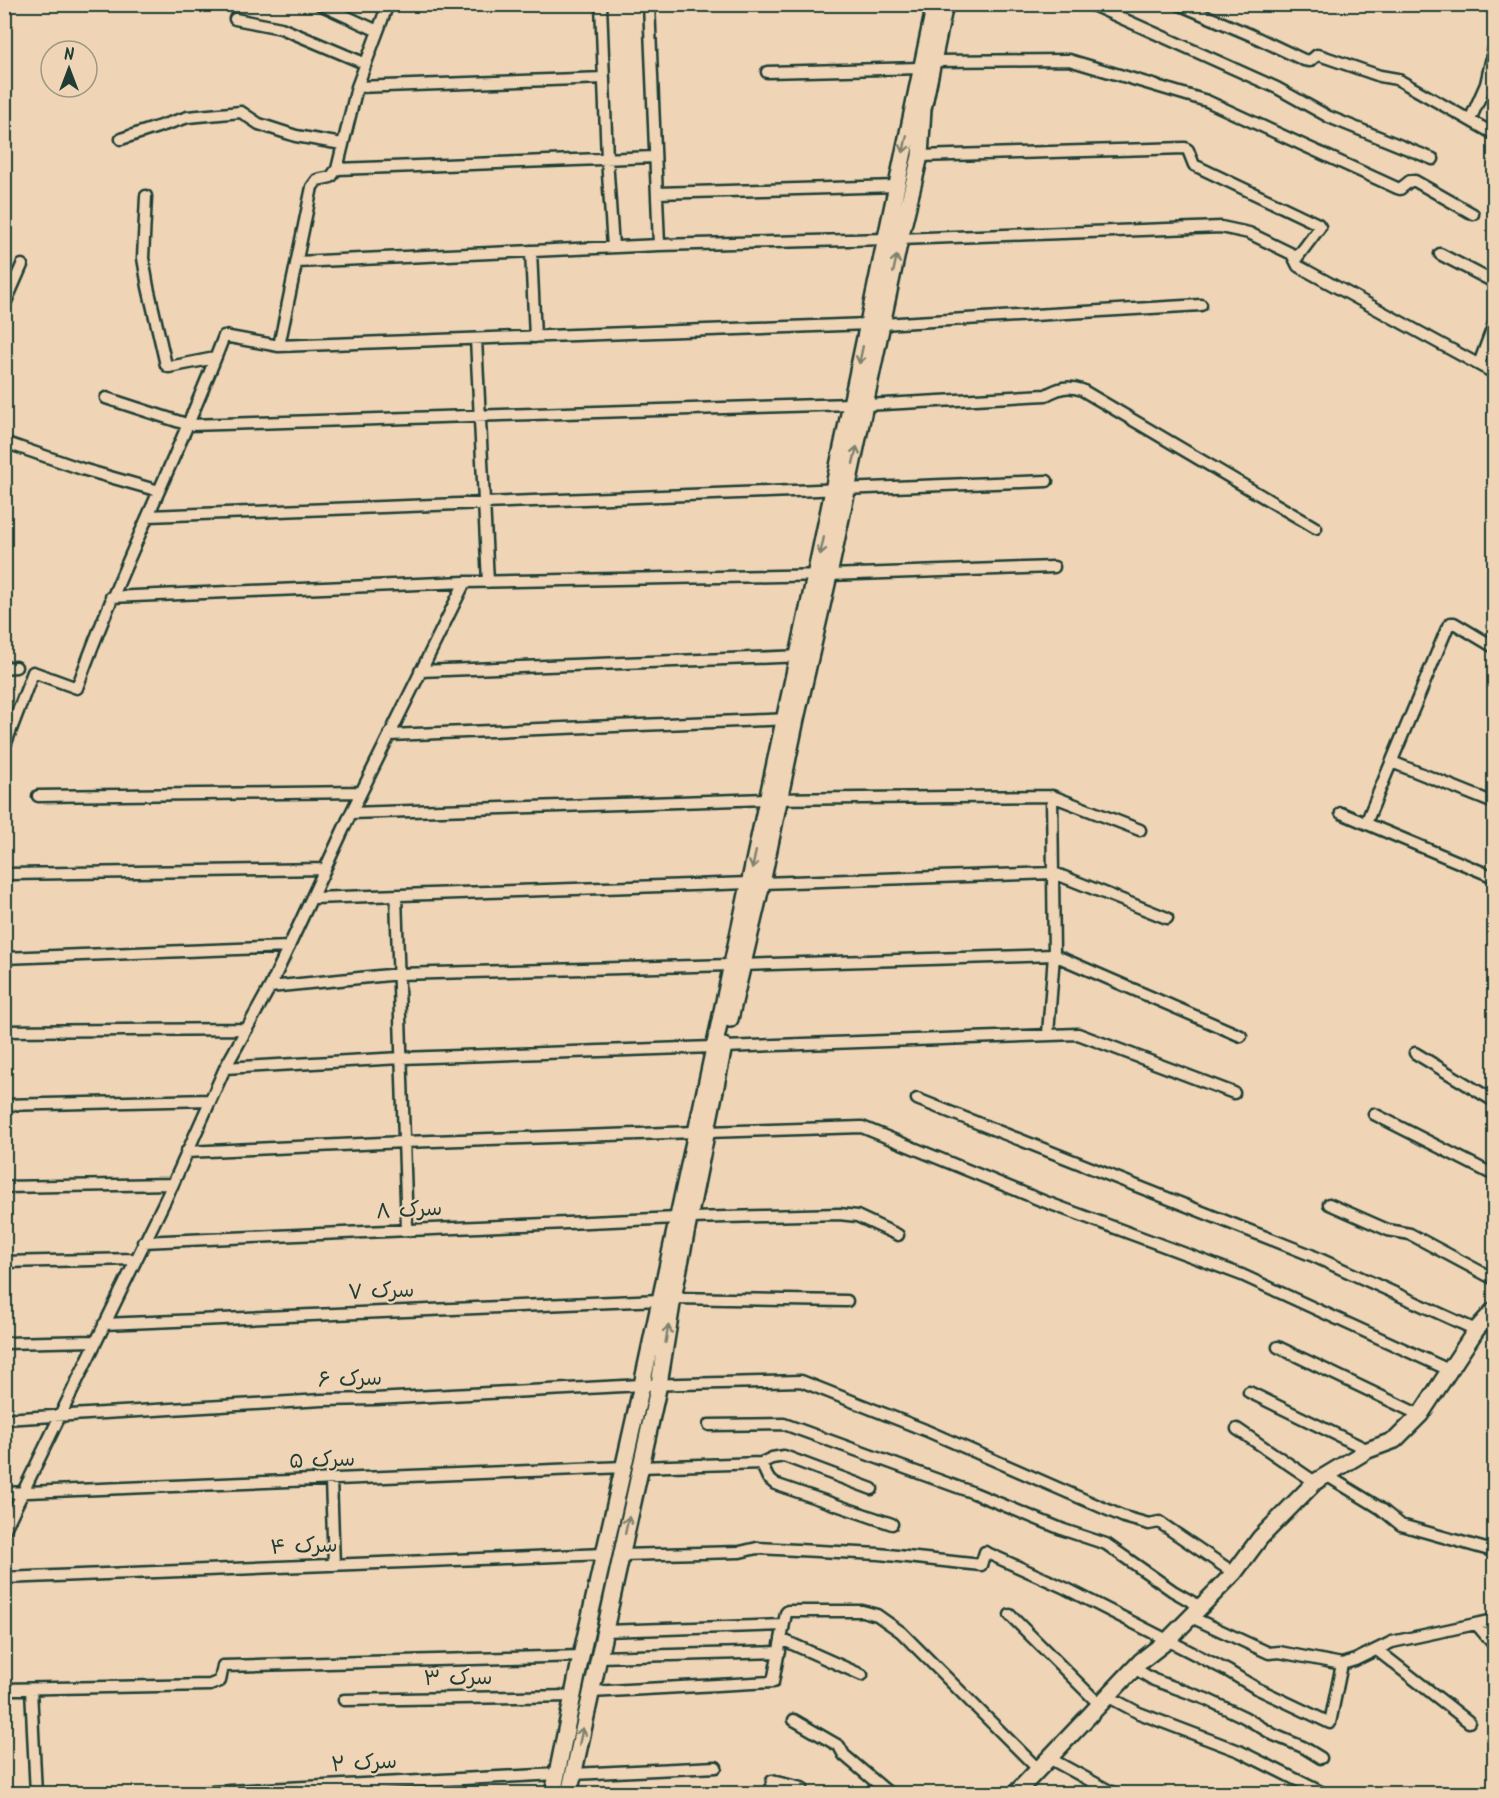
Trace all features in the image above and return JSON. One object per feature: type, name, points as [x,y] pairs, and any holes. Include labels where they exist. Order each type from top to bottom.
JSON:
[{"type":"street","points":[[319,4],[378,31]]},
{"type":"street","points":[[279,346],[312,187],[317,180],[331,177],[337,169],[364,63],[388,4]]},
{"type":"street","points":[[601,4],[613,248]]},
{"type":"street","points":[[649,4],[659,245]]},
{"type":"street","points":[[569,1794],[604,1631],[624,1467],[642,1385],[667,1299],[718,1047],[893,239],[920,156],[927,65],[935,4]]},
{"type":"street","points":[[893,239],[897,186],[927,65],[945,4]]},
{"type":"street","points":[[1090,4],[1277,88],[1329,117],[1432,159]]},
{"type":"street","points":[[1178,4],[1304,60],[1310,61],[1317,55],[1322,56],[1380,76],[1397,79],[1494,134]]},
{"type":"street","points":[[236,19],[281,28],[364,63]]},
{"type":"street","points":[[1470,120],[1486,84],[1494,48]]},
{"type":"street","points":[[767,72],[1069,60],[1207,101],[1397,188],[1400,189],[1414,180],[1473,214]]},
{"type":"street","points":[[357,87],[604,78]]},
{"type":"street","points":[[121,139],[188,117],[241,112],[259,124],[286,133],[342,144]]},
{"type":"street","points":[[920,156],[1185,148],[1194,165],[1318,224],[1320,227],[1296,259]]},
{"type":"street","points":[[337,169],[656,157]]},
{"type":"street","points":[[657,193],[897,186]]},
{"type":"street","points":[[146,196],[143,258],[166,365],[169,367],[215,358]]},
{"type":"street","points":[[297,262],[659,245],[1230,228],[1249,233],[1292,254],[1298,266],[1494,373]]},
{"type":"street","points":[[531,251],[535,337]]},
{"type":"street","points":[[1440,254],[1494,282]]},
{"type":"street","points":[[4,306],[22,265]]},
{"type":"street","points":[[4,748],[33,672],[77,688],[111,597],[189,425],[225,335],[279,346],[875,324],[1201,305]]},
{"type":"street","points":[[1479,364],[1494,324]]},
{"type":"street","points":[[476,339],[478,416],[488,582]]},
{"type":"street","points":[[106,398],[189,425],[859,404],[1046,395],[1059,388],[1071,387],[1082,390],[1316,528]]},
{"type":"street","points":[[4,442],[82,469],[159,491]]},
{"type":"street","points":[[149,516],[1047,481]]},
{"type":"street","points":[[111,597],[465,582],[822,575],[1054,567]]},
{"type":"street","points":[[4,1531],[173,1184],[225,1068],[270,987],[361,792],[465,582]]},
{"type":"street","points":[[1366,823],[1450,623],[1454,623],[1494,647]]},
{"type":"street","points":[[420,671],[804,656]]},
{"type":"street","points":[[389,735],[790,719]]},
{"type":"street","points":[[1392,762],[1494,803]]},
{"type":"street","points":[[38,796],[361,792]]},
{"type":"street","points":[[1048,1034],[1054,955],[1052,796]]},
{"type":"street","points":[[351,813],[773,799],[1052,796],[1140,830]]},
{"type":"street","points":[[1341,813],[1494,878]]},
{"type":"street","points":[[10,874],[325,869]]},
{"type":"street","points":[[313,898],[1054,873],[1167,918]]},
{"type":"street","points":[[396,896],[407,1230]]},
{"type":"street","points":[[4,958],[289,947]]},
{"type":"street","points":[[270,987],[399,974],[1054,955],[1241,1036]]},
{"type":"street","points":[[4,1031],[247,1029]]},
{"type":"street","points":[[225,1068],[401,1058],[1078,1034],[1234,1093]]},
{"type":"street","points":[[1414,1053],[1494,1101]]},
{"type":"street","points":[[917,1099],[1311,1255],[1476,1330]]},
{"type":"street","points":[[4,1105],[210,1100]]},
{"type":"street","points":[[1374,1114],[1494,1175]]},
{"type":"street","points":[[186,1152],[404,1142],[862,1127],[1043,1201],[1242,1275],[1449,1370]]},
{"type":"street","points":[[4,1187],[173,1184]]},
{"type":"street","points":[[1329,1204],[1388,1230],[1410,1234],[1494,1279]]},
{"type":"street","name":"سرک ۸","points":[[143,1242],[684,1218],[840,1214],[857,1216],[898,1235]]},
{"type":"street","points":[[4,1262],[135,1259]]},
{"type":"street","points":[[553,1794],[581,1656],[640,1467],[659,1384],[667,1299]]},
{"type":"street","name":"سرک ۷","points":[[104,1324],[667,1299],[847,1301]]},
{"type":"street","points":[[1015,1794],[1042,1762],[1134,1668],[1168,1640],[1234,1573],[1260,1538],[1320,1478],[1368,1450],[1395,1440],[1420,1415],[1476,1330],[1494,1310]]},
{"type":"street","points":[[4,1343],[95,1341]]},
{"type":"street","points":[[1278,1347],[1420,1415]]},
{"type":"street","name":"سرک ۶","points":[[4,1419],[659,1384],[801,1381],[925,1430],[1124,1517],[1149,1524],[1159,1522],[1234,1573]]},
{"type":"street","points":[[1249,1392],[1368,1450]]},
{"type":"street","points":[[709,1425],[784,1424],[974,1492],[1064,1530],[1106,1544],[1173,1591],[1196,1612],[1269,1653],[1279,1652],[1342,1664],[1392,1642],[1494,1620]]},
{"type":"street","points":[[1237,1430],[1320,1478],[1380,1508],[1401,1525],[1492,1551]]},
{"type":"street","points":[[640,1467],[761,1463],[784,1456],[872,1489]]},
{"type":"street","points":[[761,1463],[768,1478],[775,1484],[892,1524]]},
{"type":"street","name":"سرک ۵","points":[[4,1493],[624,1467]]},
{"type":"street","points":[[332,1480],[334,1565]]},
{"type":"street","name":"سرک ۴","points":[[4,1578],[740,1552],[757,1548],[879,1554],[981,1565],[985,1552],[1065,1587],[1168,1640]]},
{"type":"street","points":[[591,1692],[773,1682],[783,1625],[788,1611],[851,1610],[877,1615],[901,1632],[1042,1762],[1115,1794]]},
{"type":"street","points":[[1010,1615],[1103,1700],[1239,1751],[1325,1794]]},
{"type":"street","points":[[604,1631],[783,1625]]},
{"type":"street","points":[[1477,1625],[1494,1645]]},
{"type":"street","points":[[781,1639],[862,1675]]},
{"type":"street","points":[[1168,1640],[1256,1688],[1330,1723],[1342,1664]]},
{"type":"street","points":[[1377,1650],[1469,1722]]},
{"type":"street","points":[[598,1657],[780,1652]]},
{"type":"street","points":[[4,1689],[210,1685],[220,1681],[223,1666],[581,1656]]},
{"type":"street","points":[[1134,1668],[1154,1680],[1206,1699],[1250,1720],[1274,1735],[1303,1747],[1321,1758]]},
{"type":"street","points":[[31,1689],[36,1794]]},
{"type":"street","name":"سرک ۳","points":[[344,1701],[573,1696]]},
{"type":"street","points":[[794,1720],[838,1746],[844,1755],[890,1794]]},
{"type":"street","points":[[574,1774],[716,1767]]},
{"type":"street","name":"سرک ۲","points":[[172,1794],[558,1774]]},
{"type":"street","points":[[771,1794],[772,1781],[802,1788]]}]
